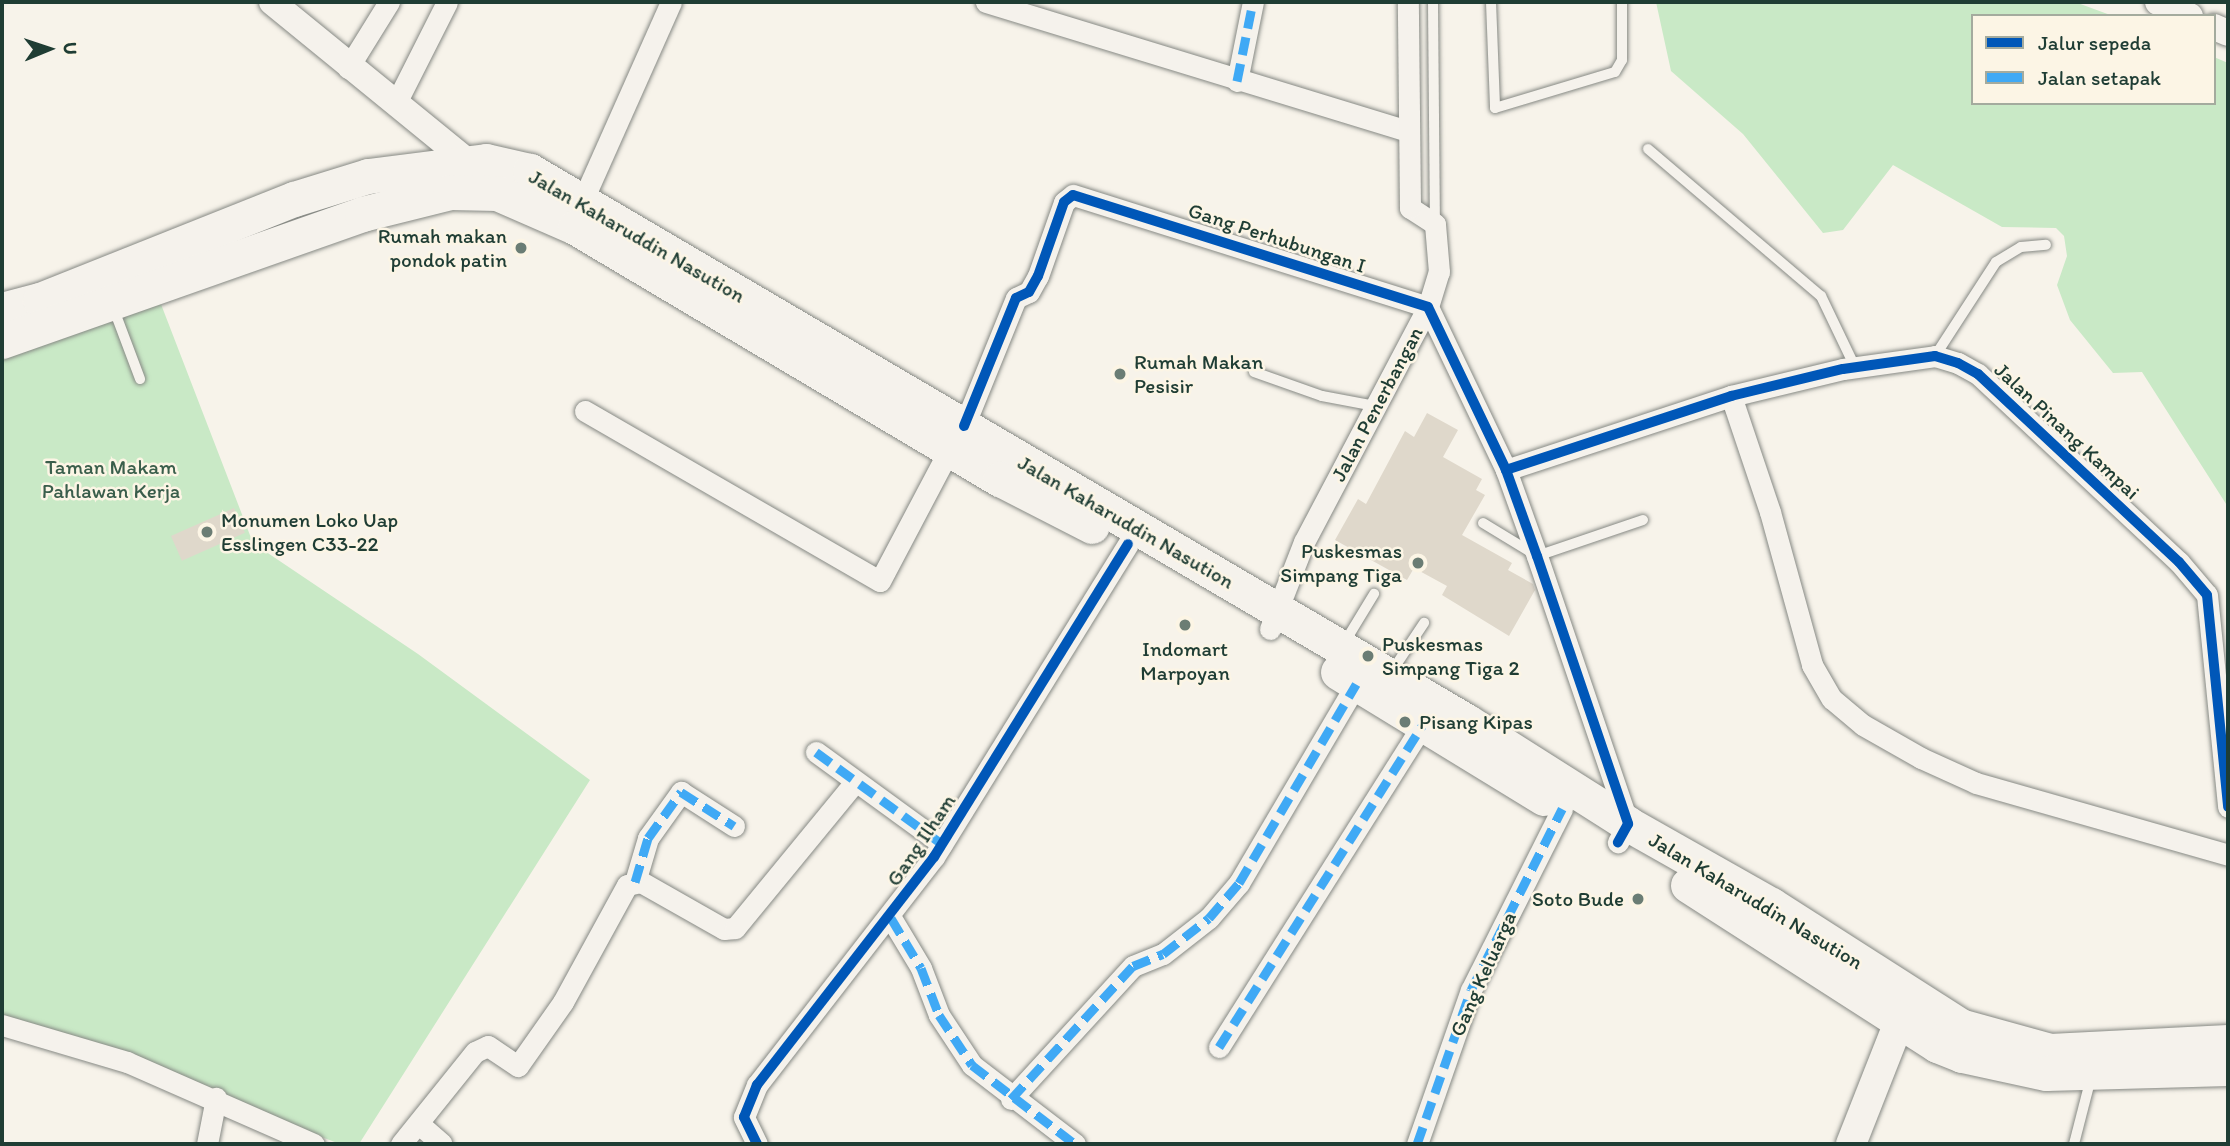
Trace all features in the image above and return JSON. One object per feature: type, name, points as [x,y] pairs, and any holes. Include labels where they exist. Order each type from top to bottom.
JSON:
[{"type":"highway","name":"Jalan Kaharuddin Nasution","points":[[2,341],[362,214],[450,192],[471,177],[503,163],[530,171],[1128,544],[1274,620],[1342,649],[1422,726],[1562,809],[1623,833]]},
{"type":"highway","name":"Jalan Kaharuddin Nasution","points":[[2,310],[40,300],[294,199],[368,176],[471,177],[497,193],[575,227],[957,437],[1274,620],[1904,1007],[2050,1051],[2228,1042]]},
{"type":"highway","name":"Jalan Kaharuddin Nasution","points":[[1904,1007],[1937,1045],[1962,1055],[2023,1070],[2092,1075],[2228,1068]]},
{"type":"main road","points":[[1851,1144],[1904,1007]]},
{"type":"street","points":[[272,2],[348,68],[397,101],[471,177]]},
{"type":"street","points":[[348,68],[389,2]]},
{"type":"street","points":[[397,101],[447,2]]},
{"type":"street","points":[[583,202],[671,2]]},
{"type":"street","points":[[986,2],[1237,81],[1408,131]]},
{"type":"street","points":[[1237,81],[1253,2]]},
{"type":"street","points":[[1408,2],[1410,208],[1435,224]]},
{"type":"street","name":"Gang Perhubungan I","points":[[957,437],[1016,298],[1029,292],[1038,276],[1067,197],[1114,205],[1428,307]]},
{"type":"street","name":"Jalan Penerbangan","points":[[1274,620],[1304,542],[1428,307],[1439,272],[1435,224]]},
{"type":"street","points":[[1428,307],[1506,470],[1537,556],[1623,833]]},
{"type":"street","points":[[1506,470],[1731,396],[1855,367],[1935,356]]},
{"type":"street","name":"Jalan Pinang Kampai","points":[[1935,356],[1978,374],[2179,562],[2207,595],[2228,807]]},
{"type":"street","points":[[1731,396],[1770,512],[1812,665],[1832,699],[1863,725],[1976,783],[2228,855]]},
{"type":"street","points":[[585,411],[880,581],[957,437]]},
{"type":"street","name":"Gang Ilham","points":[[757,1144],[744,1117],[757,1085],[891,918],[942,844],[1128,544]]},
{"type":"street","points":[[1011,1099],[1133,966],[1163,954],[1200,926],[1239,883],[1372,680]]},
{"type":"street","points":[[1219,1047],[1422,726]]},
{"type":"street","points":[[816,752],[942,844]]},
{"type":"street","points":[[401,1144],[475,1052],[488,1046],[519,1066],[563,1002],[627,885],[635,882],[724,929],[735,928],[855,782]]},
{"type":"street","points":[[635,882],[648,838],[681,792],[734,826]]},
{"type":"street","name":"Gang Keluarga","points":[[1417,1144],[1471,990],[1562,809]]},
{"type":"street","points":[[891,918],[921,968],[939,1015],[972,1065],[1011,1099],[1075,1144]]},
{"type":"street","points":[[2,1025],[127,1062],[216,1098],[314,1144]]},
{"type":"street","points":[[208,1144],[216,1098]]},
{"type":"street","points":[[419,1124],[442,1144]]},
{"type":"lane","name":"Jalan Penerbangan","points":[[1433,2],[1435,224]]},
{"type":"lane","points":[[1491,2],[1495,108],[1615,72],[1622,60],[1622,2]]},
{"type":"lane","points":[[1648,149],[1821,296],[1855,367]]},
{"type":"lane","points":[[1935,356],[1996,262],[2021,247],[2046,245]]},
{"type":"lane","points":[[111,301],[140,379]]},
{"type":"lane","points":[[1254,372],[1322,396],[1375,406]]},
{"type":"lane","points":[[1483,523],[1537,556],[1643,520]]},
{"type":"lane","points":[[1342,649],[1374,594]]},
{"type":"lane","points":[[1372,680],[1424,623]]},
{"type":"lane","points":[[2074,1144],[2092,1075]]},
{"type":"green space","points":[[1656,2],[2075,2],[2108,14],[1971,14],[1971,105],[2216,105],[2216,58],[2228,63],[2228,507],[2142,372],[2113,373],[2070,320],[2057,285],[2067,256],[2064,236],[2056,228],[2002,227],[1893,165],[1843,230],[1823,233],[1743,134],[1671,71]]},
{"type":"green space","name":"Taman Makam Pahlawan Kerja","points":[[159,299],[253,543],[418,654],[590,780],[359,1144],[340,1144],[311,1133],[133,1054],[2,1017],[2,352]]},
{"type":"building","points":[[1427,413],[1458,430],[1443,457],[1482,479],[1476,490],[1485,495],[1462,535],[1512,563],[1508,570],[1533,584],[1535,590],[1509,636],[1442,595],[1447,586],[1414,568],[1407,580],[1335,540],[1358,499],[1366,504],[1405,431],[1414,437]]},
{"type":"building","name":"Monumen Loko Uap Esslingen C33-22","points":[[234,508],[245,533],[182,561],[171,536]]},
{"type":"marked path","points":[[1237,81],[1253,2]]},
{"type":"marked path","points":[[1011,1099],[1133,966],[1163,954],[1209,918],[1239,883],[1356,684]]},
{"type":"marked path","points":[[1219,1047],[1422,726]]},
{"type":"marked path","points":[[816,752],[942,844]]},
{"type":"marked path","points":[[635,882],[648,838],[681,792],[734,826]]},
{"type":"marked path","points":[[1417,1144],[1471,990],[1562,809]]},
{"type":"marked path","points":[[891,918],[921,968],[939,1015],[972,1065],[1075,1144]]},
{"type":"cycle path","points":[[964,426],[1016,298],[1029,292],[1038,276],[1064,202],[1073,195],[1428,307],[1506,470],[1537,556],[1628,824],[1618,842]]},
{"type":"cycle path","points":[[1506,470],[1731,396],[1843,369],[1935,356],[1958,363],[1978,374],[2179,562],[2207,595],[2228,807]]},
{"type":"cycle path","points":[[757,1144],[744,1117],[757,1085],[934,857],[1128,544]]},
{"type":"place","name":"Rumah makan pondok patin","points":[[521,248]]},
{"type":"place","name":"Rumah Makan Pesisir","points":[[1120,374]]},
{"type":"place","name":"Monumen Loko Uap Esslingen C33-22","points":[[207,532]]},
{"type":"place","name":"Puskesmas Simpang Tiga","points":[[1418,563]]},
{"type":"place","name":"Indomart Marpoyan","points":[[1185,625]]},
{"type":"place","name":"Puskesmas Simpang Tiga 2","points":[[1368,656]]},
{"type":"place","name":"Pisang Kipas","points":[[1405,722]]},
{"type":"place","name":"Soto Bude","points":[[1638,899]]}]
